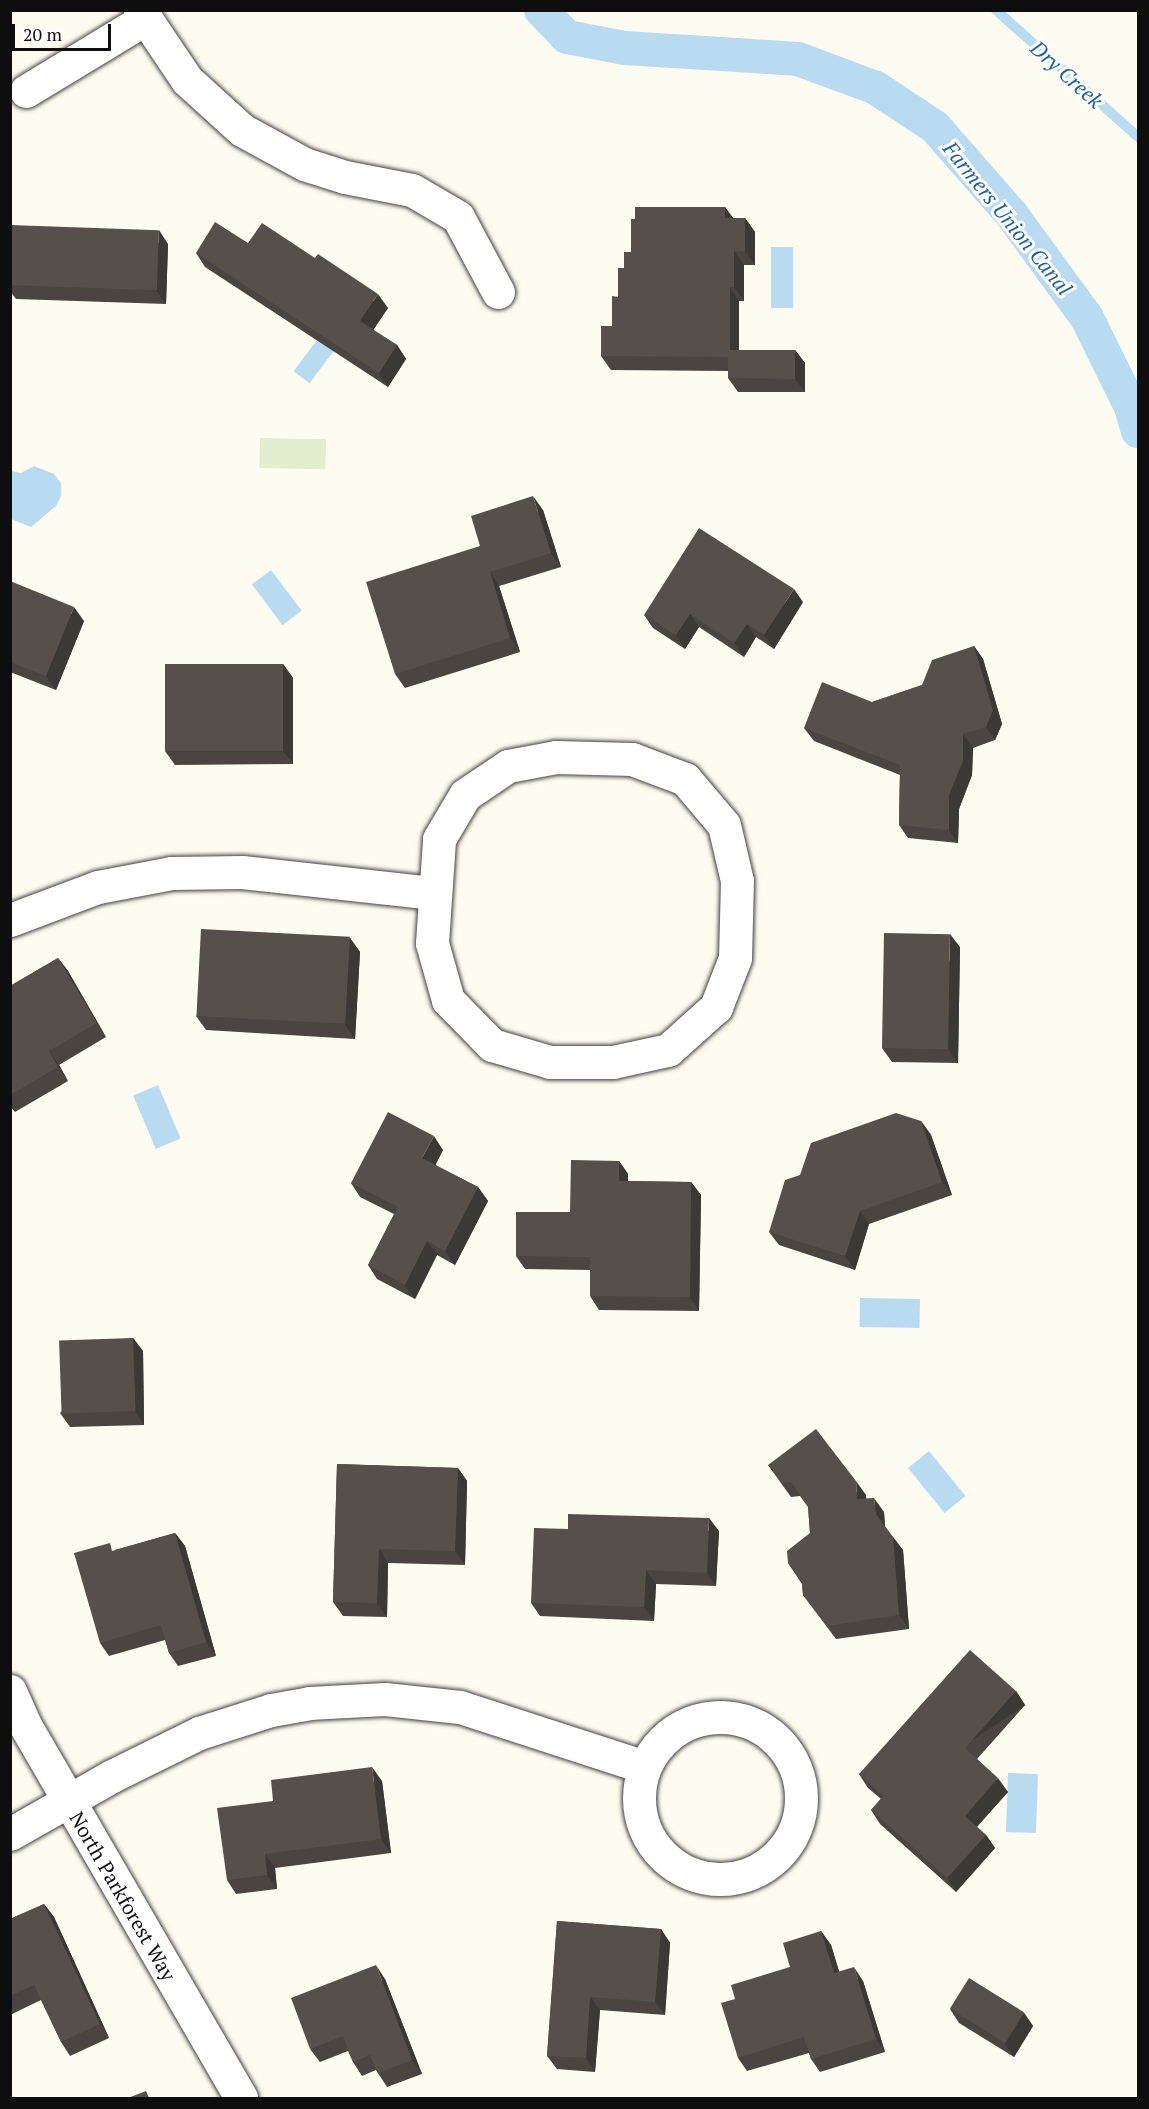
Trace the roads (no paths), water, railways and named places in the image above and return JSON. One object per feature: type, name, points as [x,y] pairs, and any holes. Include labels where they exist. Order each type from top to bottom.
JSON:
[{"type":"street","points":[[26,91],[142,15],[187,80],[242,130],[304,164],[345,177],[412,190],[458,217],[498,292]]},
{"type":"street","points":[[556,757],[632,759],[685,779],[724,825],[737,881],[735,958],[716,1007],[668,1050],[613,1062],[550,1062],[492,1045],[448,1000],[432,944],[432,893],[439,839],[465,795],[508,766],[556,757]]},
{"type":"street","points":[[10,920],[98,886],[172,873],[242,872],[432,893]]},
{"type":"street","name":"North Parkforest Way","points":[[10,1691],[25,1725],[68,1802],[241,2098]]},
{"type":"street","points":[[10,1834],[131,1766],[235,1720],[281,1708],[347,1700],[460,1707],[645,1767]]},
{"type":"street","points":[[732,1717],[758,1725],[784,1749],[794,1764],[801,1790],[800,1816],[789,1841],[771,1862],[748,1875],[722,1880],[695,1876],[672,1864],[653,1844],[645,1828],[639,1793],[645,1767],[660,1744],[680,1727],[705,1718],[732,1717]]},
{"type":"water","points":[[771,247],[793,247],[793,308],[771,308]]},
{"type":"water","points":[[320,336],[336,348],[309,383],[294,371]]},
{"type":"water","points":[[34,466],[54,474],[61,483],[61,496],[56,506],[31,527],[11,519],[11,471],[21,473]]},
{"type":"water","points":[[271,570],[302,611],[283,625],[252,584]]},
{"type":"water","points":[[158,1085],[181,1138],[156,1149],[133,1096]]},
{"type":"water","points":[[860,1298],[920,1299],[919,1328],[859,1327]]},
{"type":"water","points":[[929,1451],[966,1496],[945,1513],[908,1468]]},
{"type":"water","points":[[1008,1773],[1038,1774],[1036,1833],[1006,1832]]},
{"type":"waterway","name":"Farmers Union Canal","points":[[541,10],[567,37],[625,48],[798,59],[876,88],[935,127],[1012,215],[1087,318],[1131,407],[1138,431]]},
{"type":"waterway","name":"Dry Creek","points":[[996,10],[1138,137]]}]
